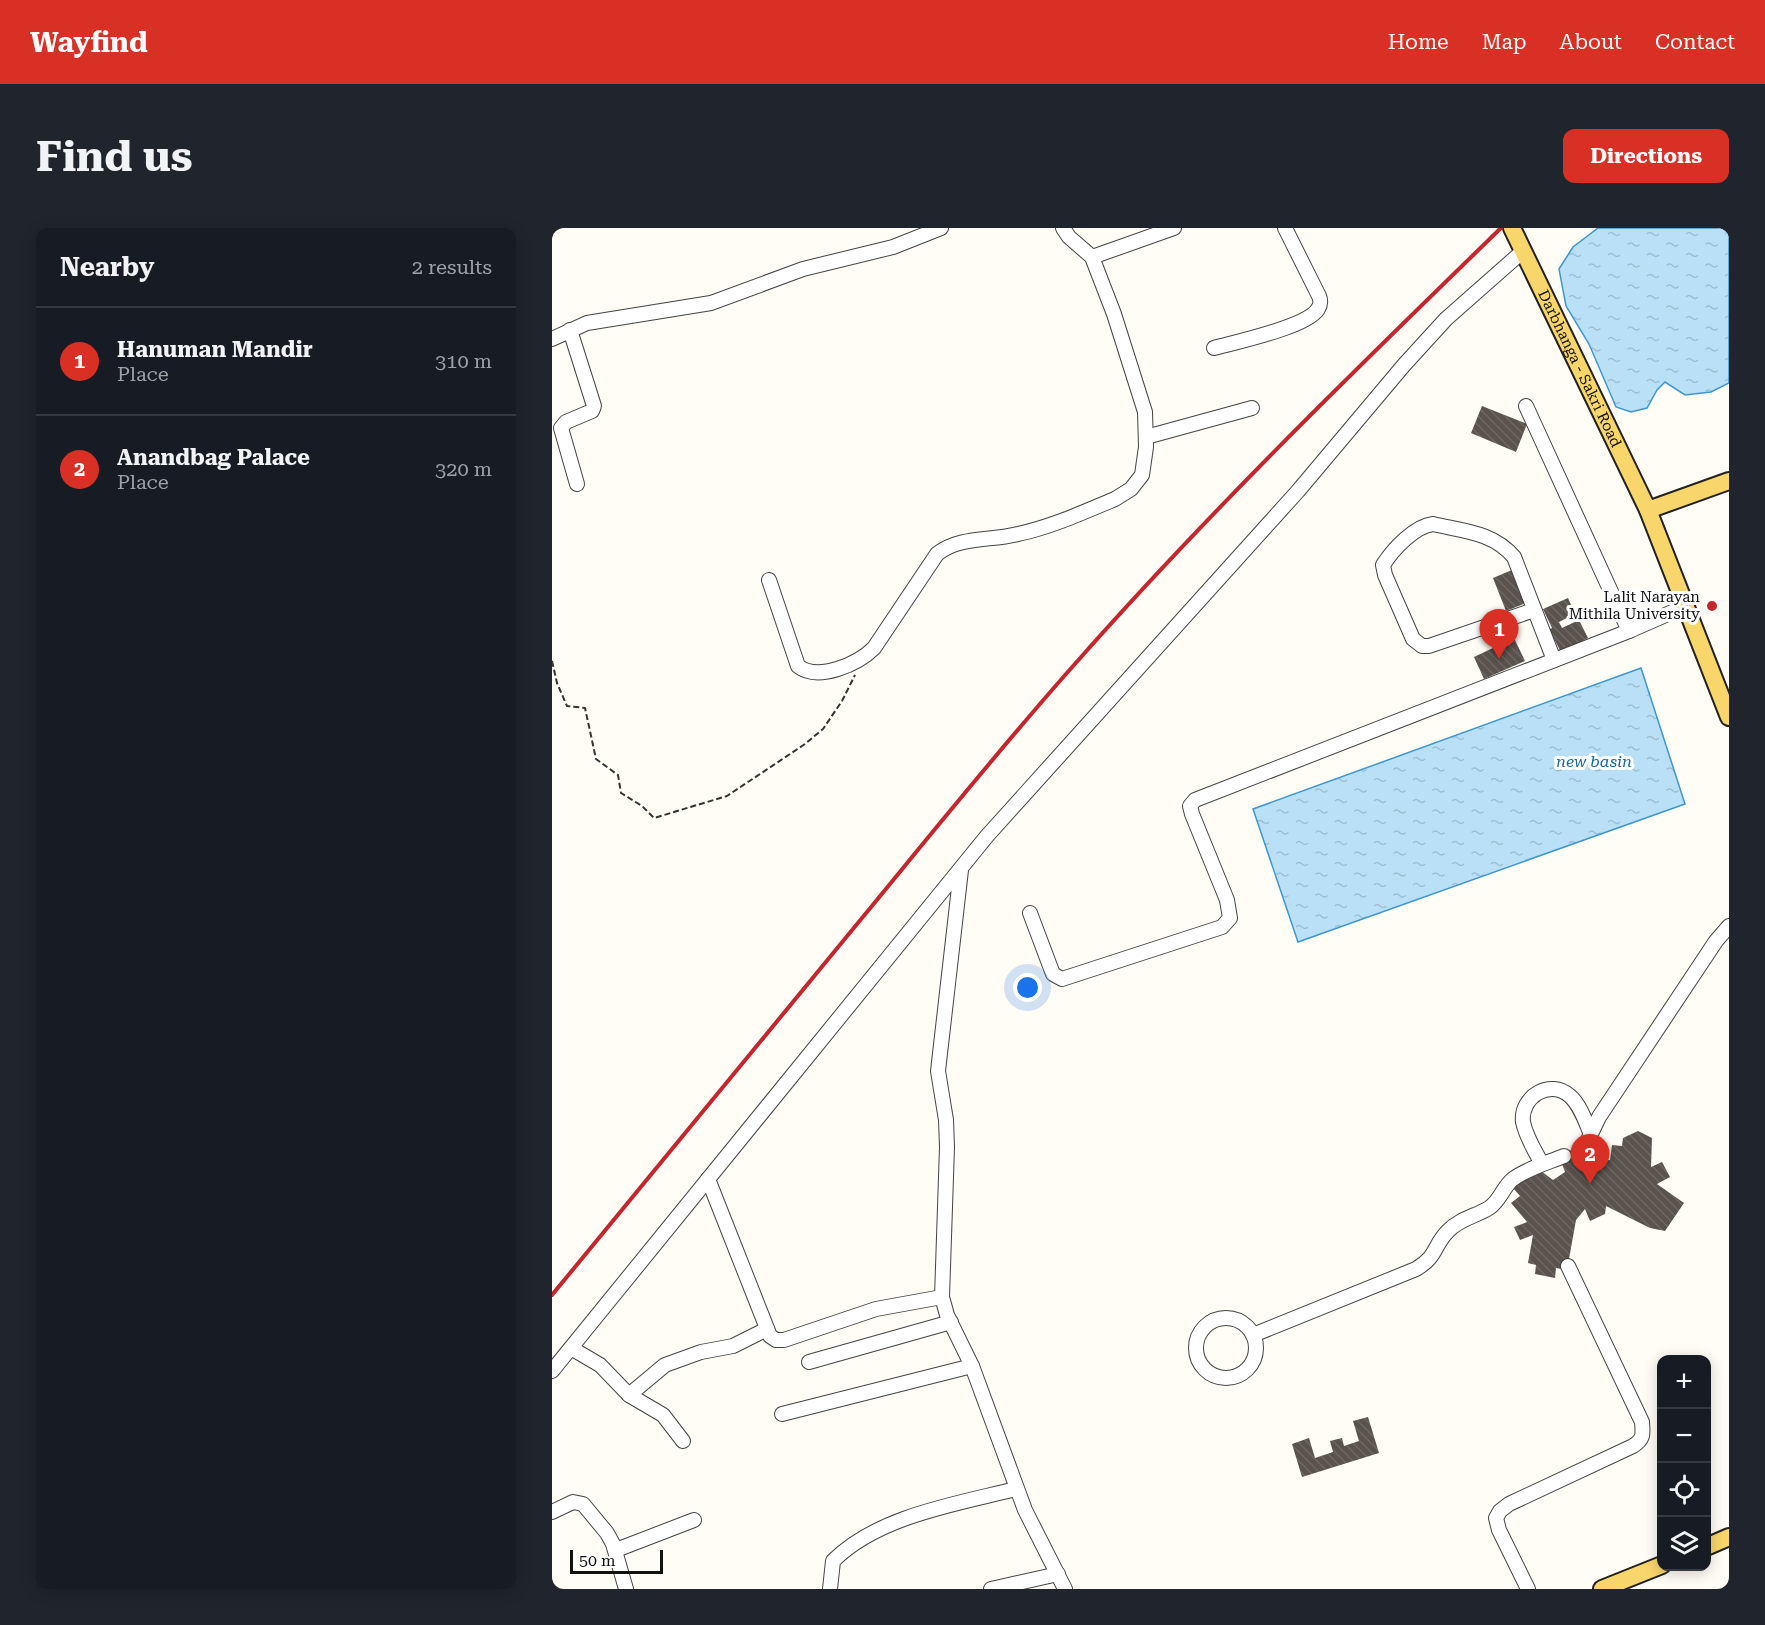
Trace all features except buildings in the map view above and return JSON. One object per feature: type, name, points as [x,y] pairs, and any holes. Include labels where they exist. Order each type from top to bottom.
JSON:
[{"type":"main road","name":"Darbhanga - Sakri Road","points":[[1512,228],[1648,510],[1729,717]]},
{"type":"main road","points":[[1648,510],[1729,481]]},
{"type":"main road","points":[[1711,1545],[1729,1537]]},
{"type":"main road","points":[[1602,1589],[1657,1567]]},
{"type":"street","points":[[552,339],[587,323],[711,303],[803,269],[885,249],[941,228]]},
{"type":"street","points":[[769,580],[798,666],[809,672],[842,668],[865,657],[874,648],[937,554],[945,547],[957,542],[1020,534],[1124,495],[1137,484],[1145,464],[1147,422],[1142,400],[1114,314],[1092,257],[1069,237],[1063,228]]},
{"type":"street","points":[[1092,257],[1174,228]]},
{"type":"street","points":[[1214,348],[1300,322],[1317,311],[1320,306],[1319,296],[1285,228]]},
{"type":"street","points":[[552,1371],[987,836],[1298,491],[1411,357],[1446,319],[1523,251]]},
{"type":"street","points":[[570,330],[594,406],[592,411],[566,422],[561,428],[577,484]]},
{"type":"street","points":[[1526,406],[1629,631]]},
{"type":"street","points":[[1146,437],[1252,408]]},
{"type":"street","points":[[1534,610],[1429,646],[1422,646],[1413,639],[1385,575],[1383,565],[1417,529],[1425,525],[1433,524],[1489,537],[1504,546],[1514,557],[1554,660]]},
{"type":"street","points":[[1030,913],[1053,974],[1062,979],[1222,927],[1230,918],[1227,900],[1191,814],[1190,806],[1195,800],[1629,631],[1686,606]]},
{"type":"street","points":[[961,870],[938,1071],[946,1120],[947,1147],[942,1297],[972,1366],[1016,1489],[1038,1539],[1065,1589]]},
{"type":"street","points":[[1581,1149],[1716,941],[1729,926]]},
{"type":"street","points":[[1542,1164],[1527,1136],[1523,1122],[1523,1110],[1528,1100],[1537,1092],[1547,1088],[1559,1089],[1569,1095],[1577,1105],[1590,1132]]},
{"type":"street","points":[[1253,1335],[1416,1269],[1429,1261],[1449,1230],[1491,1206],[1513,1180],[1542,1164],[1564,1156]]},
{"type":"street","points":[[708,1179],[770,1336],[776,1340],[784,1340],[876,1309],[942,1297]]},
{"type":"street","points":[[1528,1589],[1499,1530],[1496,1518],[1500,1510],[1634,1446],[1641,1441],[1643,1433],[1641,1422],[1568,1266]]},
{"type":"street","points":[[1219,1318],[1230,1318],[1248,1327],[1253,1335],[1256,1355],[1252,1364],[1237,1377],[1217,1378],[1201,1366],[1195,1347],[1197,1337],[1210,1322],[1219,1318]]},
{"type":"street","points":[[809,1362],[951,1322]]},
{"type":"street","points":[[629,1395],[665,1365],[701,1352],[733,1346],[768,1329]]},
{"type":"street","points":[[571,1348],[600,1365],[629,1395],[663,1415],[683,1441]]},
{"type":"street","points":[[782,1414],[972,1366]]},
{"type":"street","points":[[831,1589],[833,1561],[840,1554],[886,1525],[915,1515],[1016,1489]]},
{"type":"street","points":[[552,1512],[573,1502],[583,1504],[607,1533],[616,1550],[626,1589]]},
{"type":"street","points":[[616,1550],[694,1520]]},
{"type":"street","points":[[991,1589],[1058,1574]]},
{"type":"path","points":[[552,661],[557,683],[567,706],[585,708],[596,759],[618,775],[621,793],[642,806],[654,818],[727,796],[805,744],[829,722],[865,657]]},
{"type":"water","points":[[1598,228],[1729,228],[1729,383],[1711,392],[1685,395],[1665,382],[1657,390],[1647,408],[1631,412],[1616,407],[1589,344],[1566,306],[1559,269],[1573,247]]},
{"type":"water","name":"new basin","points":[[1641,668],[1685,804],[1298,942],[1253,809]]},
{"type":"railway","points":[[552,1295],[967,790],[1074,665],[1230,497],[1337,388],[1501,228]]},
{"type":"place","name":"Lalit Narayan Mithila University","points":[[1712,606]]},
{"type":"place","name":"Hanuman Mandir","points":[[1499,659]]},
{"type":"place","name":"Anandbag Palace","points":[[1590,1184]]}]
